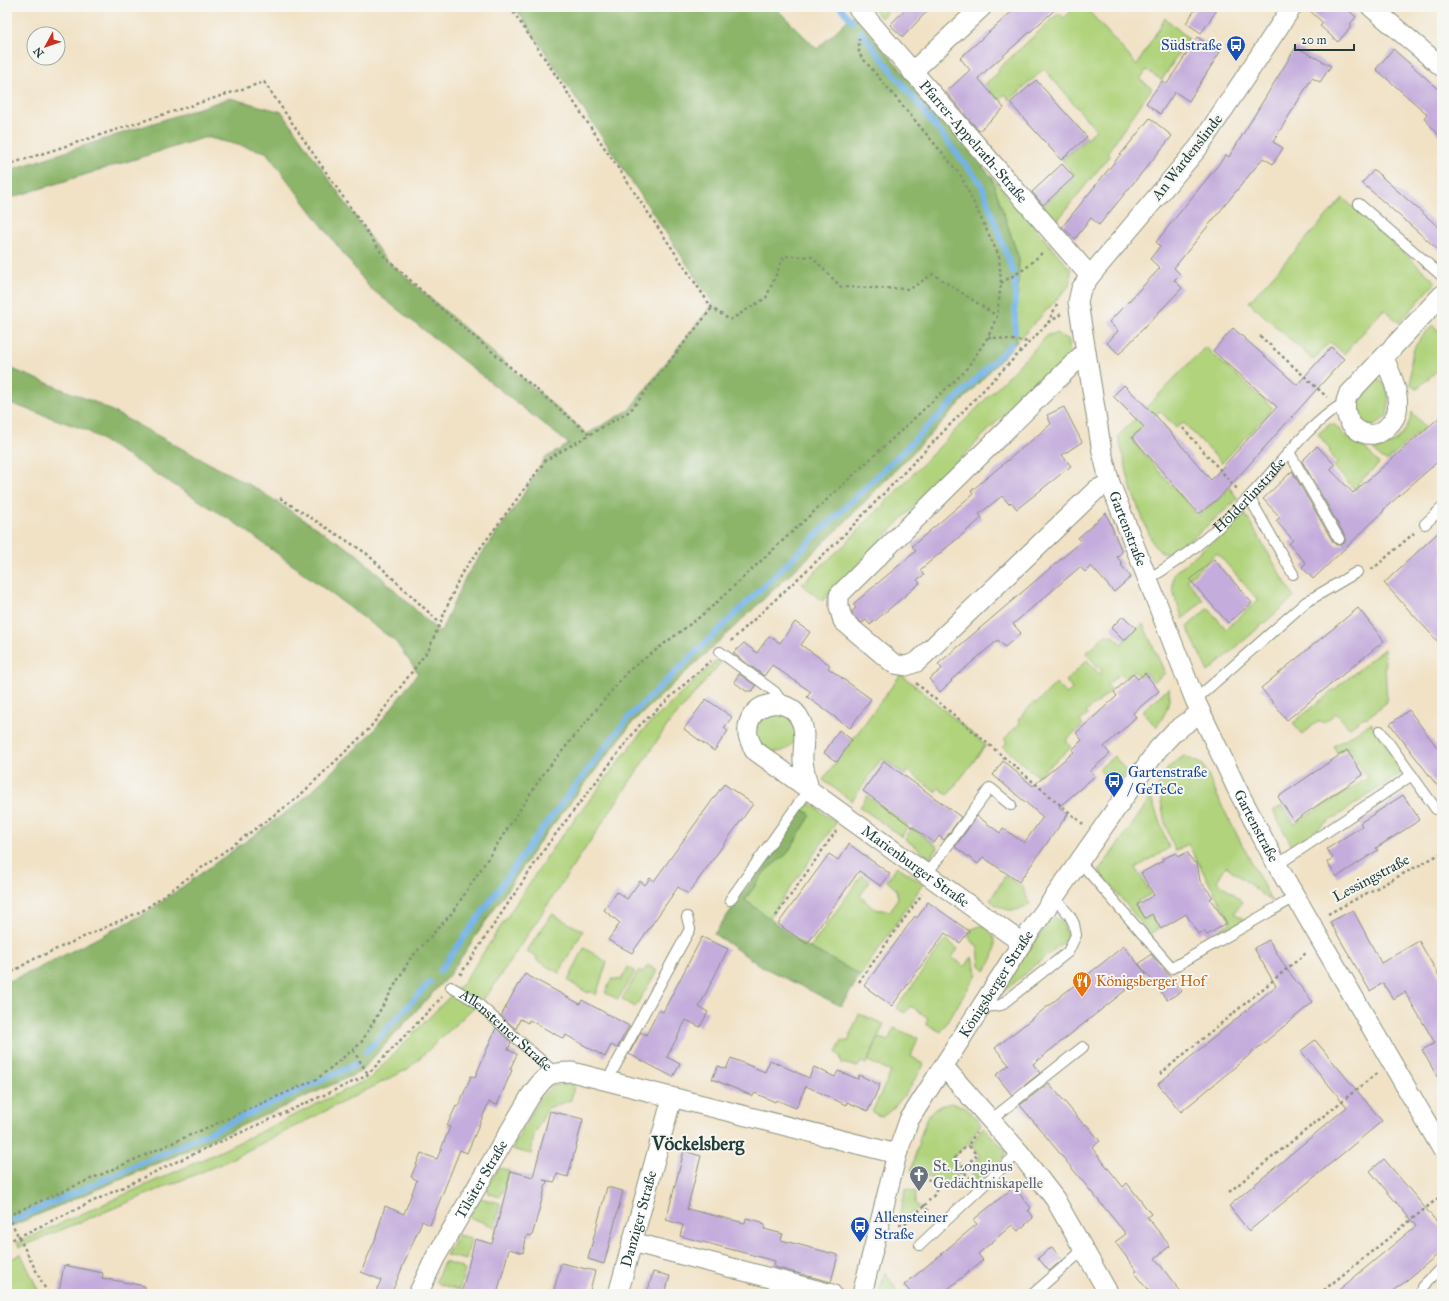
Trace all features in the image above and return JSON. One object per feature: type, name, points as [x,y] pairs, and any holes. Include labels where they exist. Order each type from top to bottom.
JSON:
[{"type":"street","name":"Pfarrer-Appelrath-Straße","points":[[857,7],[1056,239],[1090,276]]},
{"type":"street","points":[[912,72],[982,7]]},
{"type":"street","name":"An Wardenslinde","points":[[1078,302],[1081,289],[1090,276],[1198,148],[1292,7]]},
{"type":"street","points":[[1371,7],[1442,67]]},
{"type":"street","name":"Hölderlinstraße","points":[[1341,405],[1348,395],[1442,295]]},
{"type":"street","name":"Gartenstraße","points":[[1078,302],[1102,452],[1110,483],[1197,706],[1283,861],[1295,897],[1442,1149]]},
{"type":"street","points":[[894,664],[843,621],[839,607],[839,595],[1086,350]]},
{"type":"street","points":[[1341,405],[1348,421],[1364,434],[1376,435],[1388,427],[1397,412],[1398,404],[1394,380],[1384,358]]},
{"type":"street","name":"Gartenstraße","points":[[894,664],[906,666],[917,662],[1096,490],[1110,483]]},
{"type":"street","points":[[783,704],[794,712],[801,722],[804,734],[803,762],[809,789]]},
{"type":"street","name":"Marienburger Straße","points":[[783,704],[764,705],[754,712],[748,724],[748,737],[754,750],[1022,943]]},
{"type":"street","name":"Königsberger Straße","points":[[862,1294],[896,1163],[909,1120],[1022,943],[1158,749],[1197,706]]},
{"type":"street","points":[[944,1067],[990,1117],[1055,1199],[1109,1294]]},
{"type":"street","name":"Allensteiner Straße","points":[[554,1072],[572,1072],[672,1098],[896,1163]]},
{"type":"street","name":"Tilsiter Straße","points":[[418,1294],[435,1258],[531,1095],[546,1077],[554,1072]]},
{"type":"street","name":"Danziger Straße","points":[[618,1294],[672,1098]]},
{"type":"street","points":[[632,1242],[832,1294]]},
{"type":"lane","points":[[1359,204],[1442,276]]},
{"type":"lane","name":"Hölderlinstraße","points":[[1148,580],[1171,566],[1248,499],[1311,429],[1341,405]]},
{"type":"lane","points":[[1289,452],[1339,539]]},
{"type":"lane","points":[[1248,499],[1293,574]]},
{"type":"lane","points":[[1425,524],[1442,508]]},
{"type":"lane","points":[[1197,706],[1306,602],[1356,572]]},
{"type":"lane","points":[[720,652],[775,692],[783,704]]},
{"type":"lane","points":[[1380,731],[1436,809]]},
{"type":"lane","name":"Gartenstraße","points":[[1283,861],[1412,775]]},
{"type":"lane","points":[[929,877],[990,788],[1011,804]]},
{"type":"lane","points":[[730,900],[809,789]]},
{"type":"lane","points":[[1080,862],[1172,968],[1295,897]]},
{"type":"lane","points":[[980,1008],[1001,1005],[1068,952],[1076,934],[1074,924],[1070,916],[1055,898]]},
{"type":"lane","points":[[607,1081],[690,929],[687,917]]},
{"type":"lane","name":"Allensteiner Straße","points":[[451,987],[475,1002],[554,1072]]},
{"type":"lane","points":[[990,1117],[1083,1047]]},
{"type":"lane","points":[[920,1245],[1019,1152]]},
{"type":"lane","points":[[1033,1294],[1083,1250]]},
{"type":"lane","points":[[1421,1294],[1422,1287],[1442,1267]]},
{"type":"path","points":[[510,7],[712,308],[730,320],[766,298],[784,256],[812,257],[842,287],[910,289],[933,274],[997,316]]},
{"type":"path","points":[[7,1216],[317,1079],[361,1043],[410,959],[452,913],[544,773],[628,671],[705,613],[965,371],[988,337],[997,316],[1001,283],[999,256],[960,174],[860,54],[858,38]]},
{"type":"path","points":[[7,164],[264,82],[383,254],[437,305],[590,434]]},
{"type":"path","points":[[1001,283],[1026,268],[1056,239]]},
{"type":"path","points":[[1047,324],[1059,298]]},
{"type":"path","points":[[7,1242],[17,1236],[368,1074],[451,987],[548,844],[639,726],[837,542],[1047,324],[1078,302]]},
{"type":"path","points":[[7,975],[32,960],[144,910],[296,800],[370,729],[429,649],[461,574],[546,460],[630,411],[712,308]]},
{"type":"path","points":[[1260,336],[1341,405]]},
{"type":"path","points":[[988,337],[1030,342]]},
{"type":"path","points":[[1183,428],[1248,499]]},
{"type":"path","points":[[280,498],[366,553],[440,623]]},
{"type":"path","points":[[1356,572],[1374,568],[1425,524]]},
{"type":"path","points":[[894,664],[1097,836]]},
{"type":"path","points":[[776,916],[846,817]]},
{"type":"path","name":"Lessingstraße","points":[[1310,923],[1442,853]]},
{"type":"path","points":[[860,982],[929,877]]},
{"type":"path","points":[[1160,1074],[1320,941]]},
{"type":"path","points":[[353,1050],[368,1074]]},
{"type":"path","points":[[1229,1192],[1391,1062]]},
{"type":"path","points":[[964,1167],[955,1157],[968,1145],[990,1117]]},
{"type":"path","points":[[896,1163],[948,1186],[963,1171],[964,1167],[977,1155],[968,1145]]},
{"type":"path","points":[[963,1171],[982,1188]]},
{"type":"path","points":[[879,1229],[905,1224],[935,1194],[938,1182]]},
{"type":"path","points":[[7,1192],[7,1216],[48,1294]]},
{"type":"path","points":[[1319,1294],[1442,1195]]},
{"type":"path","points":[[925,1205],[936,1231]]},
{"type":"green space","points":[[515,7],[775,7],[817,49],[854,14],[991,176],[1019,259],[1016,343],[938,427],[832,535],[633,722],[541,840],[450,974],[360,1072],[175,1156],[7,1228],[7,982],[37,969],[146,913],[299,803],[373,732],[418,673],[395,641],[240,526],[86,430],[7,402],[7,367],[97,403],[257,489],[358,555],[440,633],[466,576],[518,503],[545,458],[569,444],[369,287],[266,152],[206,137],[7,199],[7,171],[230,98],[282,112],[385,259],[587,434],[629,410],[713,303]]},
{"type":"green space","points":[[872,7],[902,7],[896,13],[890,8],[881,18]]},
{"type":"green space","points":[[1075,7],[1085,7],[1137,65],[1165,18],[1188,38],[1162,80],[1146,70],[1140,80],[1152,88],[1107,153],[1110,155],[1056,222],[1043,206],[1076,177],[1062,160],[1096,130],[1044,69],[1010,100],[1005,94],[999,100],[985,84],[999,72],[998,69],[1059,13],[1064,18]]},
{"type":"green space","points":[[991,176],[1071,270],[1070,285],[1016,343],[1019,259]]},
{"type":"green space","points":[[1343,198],[1436,282],[1399,323],[1384,309],[1344,354],[1330,342],[1313,360],[1249,302]]},
{"type":"green space","points":[[1433,325],[1442,335],[1442,366],[1418,388],[1411,386],[1411,358],[1413,352],[1425,333]]},
{"type":"green space","points":[[1057,333],[1069,340],[1070,360],[1016,413],[1010,408],[822,601],[802,584],[842,547],[1048,335]]},
{"type":"green space","points":[[1205,347],[1273,408],[1222,463],[1183,422],[1176,428],[1160,411],[1130,438],[1198,516],[1226,493],[1224,490],[1229,487],[1238,499],[1174,554],[1163,553],[1154,546],[1132,492],[1118,436]]},
{"type":"green space","points":[[1379,380],[1386,387],[1387,391],[1387,416],[1374,426],[1364,423],[1358,419],[1355,412],[1356,405],[1365,390]]},
{"type":"green space","points":[[1412,412],[1425,427],[1387,461],[1384,459],[1383,460],[1373,450],[1381,449],[1394,442],[1404,432]]},
{"type":"green space","points":[[1330,424],[1335,425],[1346,437],[1366,449],[1379,464],[1357,484],[1359,486],[1355,490],[1334,467],[1337,463],[1331,456],[1329,448],[1318,434]]},
{"type":"green space","points":[[1245,514],[1294,597],[1208,672],[1187,627],[1208,608],[1226,629],[1258,600],[1217,553],[1187,580],[1203,600],[1183,619],[1174,596],[1173,578],[1175,572]]},
{"type":"green space","points":[[1143,624],[1165,673],[1154,682],[1145,672],[1139,677],[1134,671],[1125,678],[1120,673],[1107,685],[1112,690],[1086,712],[1088,715],[1080,721],[1083,725],[1066,740],[1071,748],[1037,776],[1003,747],[1007,742],[1004,739],[1020,723],[1018,720],[1034,702],[1036,704],[1056,683],[1067,694],[1072,689],[1066,681],[1087,660],[1099,674],[1102,671],[1086,653],[1106,634],[1111,637],[1113,635],[1121,644]]},
{"type":"green space","points":[[1384,649],[1387,702],[1368,717],[1362,718],[1349,728],[1336,713],[1325,722],[1317,722],[1302,735],[1293,723]]},
{"type":"green space","points":[[720,657],[723,660],[667,726],[488,994],[408,1069],[223,1163],[20,1247],[17,1243],[219,1152],[370,1078],[464,982],[554,846],[644,729]]},
{"type":"green space","points":[[901,674],[986,745],[948,795],[939,788],[935,792],[908,771],[905,775],[882,758],[852,801],[823,780]]},
{"type":"green space","points":[[1169,688],[1167,709],[1156,727],[1144,713],[1144,709]]},
{"type":"green space","points":[[772,712],[780,712],[787,715],[793,721],[796,732],[793,743],[787,749],[780,752],[772,752],[765,749],[759,743],[756,736],[756,728],[759,721],[765,715]]},
{"type":"green space","points":[[1371,723],[1400,764],[1403,772],[1292,846],[1273,811],[1282,806],[1294,824],[1368,778],[1348,747],[1337,753],[1334,746]]},
{"type":"green space","points":[[1114,756],[1127,772],[1115,788],[1099,769]]},
{"type":"green space","points":[[1184,756],[1203,765],[1223,808],[1272,902],[1226,866],[1217,881],[1243,902],[1234,913],[1245,920],[1208,941],[1206,938],[1231,923],[1188,844],[1175,851],[1165,823],[1158,785],[1169,767]]},
{"type":"green space","points":[[867,796],[908,825],[902,837],[860,807]]},
{"type":"green space","points":[[1151,798],[1169,848],[1136,868],[1151,894],[1135,903],[1144,920],[1151,916],[1159,928],[1150,934],[1099,871]]},
{"type":"green space","points":[[809,802],[836,823],[769,918],[745,900],[766,870],[787,854],[811,815],[803,809]]},
{"type":"green space","points":[[803,809],[811,815],[787,854],[766,870],[745,900],[806,946],[861,975],[841,1006],[761,966],[714,934]]},
{"type":"green space","points":[[912,828],[938,847],[930,858],[905,839]]},
{"type":"green space","points":[[897,866],[923,884],[861,975],[810,948],[862,875],[870,881],[860,896],[874,909],[890,911],[898,898],[896,889],[887,881]]},
{"type":"green space","points":[[1005,876],[1022,887],[1030,904],[1020,909],[1010,910],[999,907],[990,900]]},
{"type":"green space","points":[[552,914],[583,931],[559,973],[536,960],[537,957],[527,951]]},
{"type":"green space","points":[[1053,916],[1062,923],[1068,938],[1001,994],[999,992]]},
{"type":"green space","points":[[983,925],[989,930],[995,941],[992,959],[985,971],[980,965],[978,948],[968,936],[972,929]]},
{"type":"green space","points":[[946,939],[958,949],[952,957],[965,967],[972,957],[977,974],[941,1032],[926,1024],[928,1018],[911,1006],[905,1013],[896,1008]]},
{"type":"green space","points":[[584,948],[607,962],[596,995],[590,991],[588,993],[568,981]]},
{"type":"green space","points":[[648,965],[657,971],[635,1007],[622,999],[639,970],[643,972]]},
{"type":"green space","points":[[628,967],[635,972],[618,999],[605,993],[612,979],[621,980]]},
{"type":"green space","points":[[859,1014],[884,1024],[866,1064],[861,1062],[858,1067],[842,1063],[840,1056],[836,1053],[842,1040],[848,1042]]},
{"type":"green space","points":[[894,1028],[918,1038],[911,1056],[924,1065],[900,1100],[882,1117],[872,1112],[891,1072],[868,1061],[879,1038],[888,1041]]},
{"type":"green space","points":[[564,1084],[574,1085],[571,1100],[548,1108],[534,1135],[531,1154],[512,1149],[540,1098],[552,1086]]},
{"type":"green space","points":[[951,1103],[966,1107],[981,1124],[968,1143],[952,1158],[961,1168],[961,1172],[948,1183],[911,1172],[919,1141],[928,1117],[935,1108]]},
{"type":"green space","points":[[983,1127],[1006,1151],[1004,1158],[979,1182],[968,1168],[981,1156],[971,1145]]},
{"type":"green space","points":[[499,1168],[509,1170],[503,1192],[500,1197],[488,1193],[489,1190],[485,1189]]},
{"type":"green space","points":[[906,1189],[916,1192],[915,1204],[919,1206],[902,1223],[899,1223],[898,1221]]},
{"type":"green space","points":[[480,1198],[500,1203],[495,1227],[469,1217]]},
{"type":"green space","points":[[458,1235],[471,1238],[466,1260],[446,1255]]},
{"type":"green space","points":[[21,1254],[40,1294],[7,1294],[7,1261]]},
{"type":"green space","points":[[444,1262],[462,1267],[462,1269],[465,1270],[459,1290],[439,1284],[436,1281]]},
{"type":"green space","points":[[885,1272],[899,1294],[879,1294]]},
{"type":"building","points":[[907,7],[931,7],[903,37],[890,25]]},
{"type":"building","points":[[1017,7],[1058,7],[978,78],[1004,108],[979,131],[946,92],[970,70],[960,58]]},
{"type":"building","points":[[1197,7],[1219,7],[1201,33],[1186,23]]},
{"type":"building","points":[[1306,7],[1345,7],[1356,17],[1350,24],[1352,26],[1338,42],[1320,26],[1323,23]]},
{"type":"building","points":[[1197,37],[1220,52],[1189,101],[1175,92],[1160,114],[1146,103],[1162,81],[1167,84]]},
{"type":"building","points":[[1296,47],[1331,66],[1320,82],[1312,78],[1273,142],[1283,148],[1273,164],[1263,158],[1174,268],[1180,274],[1174,280],[1182,288],[1119,354],[1107,343],[1118,331],[1109,322],[1160,268],[1150,259],[1160,246],[1156,242],[1226,155],[1229,157]]},
{"type":"building","points":[[1393,49],[1442,92],[1442,139],[1424,118],[1427,114],[1376,69]]},
{"type":"building","points":[[1036,80],[1087,137],[1061,160],[1010,103]]},
{"type":"building","points":[[1150,118],[1172,136],[1099,225],[1091,218],[1075,239],[1062,227]]},
{"type":"building","points":[[1062,164],[1074,177],[1043,205],[1032,192]]},
{"type":"building","points":[[1374,170],[1442,230],[1442,253],[1362,183]]},
{"type":"building","points":[[1233,328],[1297,385],[1331,347],[1344,359],[1220,497],[1199,514],[1132,437],[1144,427],[1113,396],[1124,385],[1157,417],[1211,480],[1277,407],[1213,351]]},
{"type":"building","points":[[1064,407],[1082,442],[1062,455],[1071,466],[1017,509],[1011,502],[1009,504],[1002,496],[979,514],[982,518],[920,570],[924,575],[917,580],[920,583],[870,625],[866,620],[862,623],[853,615],[852,611],[856,608],[853,604],[916,551],[912,546],[973,494],[971,491],[1051,424],[1047,415]]},
{"type":"building","points":[[1442,415],[1442,458],[1384,509],[1383,512],[1313,579],[1302,567],[1306,563],[1289,544],[1293,540],[1276,521],[1280,517],[1263,499],[1292,471],[1333,542],[1336,545],[1342,545],[1345,542],[1345,536],[1302,461],[1317,446],[1335,465],[1330,469],[1353,493]]},
{"type":"building","points":[[1106,513],[1122,552],[1117,557],[1123,564],[1121,565],[1131,577],[1114,592],[1091,566],[1085,572],[1080,567],[1013,624],[1021,633],[1005,647],[998,640],[951,680],[952,681],[940,692],[929,679],[942,669],[938,664],[1081,542],[1078,538]]},
{"type":"building","points":[[1442,529],[1442,646],[1384,583]]},
{"type":"building","points":[[1214,559],[1252,603],[1228,623],[1190,580]]},
{"type":"building","points":[[1358,608],[1384,641],[1287,720],[1261,688]]},
{"type":"building","points":[[1123,616],[1136,628],[1124,641],[1111,628]]},
{"type":"building","points":[[795,622],[810,632],[801,645],[830,665],[828,668],[871,699],[850,728],[807,697],[811,692],[772,665],[764,676],[733,653],[744,643],[757,653],[769,636],[780,643]]},
{"type":"building","points":[[1145,673],[1159,691],[1133,713],[1136,717],[1104,747],[1110,754],[1090,771],[1095,776],[1059,807],[1068,814],[1019,882],[983,857],[978,864],[955,847],[977,816],[1000,833],[1003,828],[1024,843],[1043,817],[993,775],[1003,761],[1033,786],[1074,752],[1072,750],[1082,740],[1076,733],[1117,696],[1114,692],[1133,674],[1138,679]]},
{"type":"building","points":[[739,674],[756,686],[752,691],[746,691],[734,682]]},
{"type":"building","points":[[706,699],[732,717],[724,728],[728,731],[714,751],[684,729]]},
{"type":"building","points":[[1409,710],[1442,754],[1442,792],[1390,724]]},
{"type":"building","points":[[839,730],[852,740],[837,762],[824,753]]},
{"type":"building","points":[[1347,750],[1363,775],[1294,821],[1278,797]]},
{"type":"building","points":[[884,761],[961,817],[944,840],[939,836],[934,843],[863,791]]},
{"type":"building","points":[[724,784],[753,804],[688,894],[678,887],[632,953],[608,940],[620,923],[604,910],[617,892],[627,899],[640,881],[645,885],[650,878],[654,881]]},
{"type":"building","points":[[1403,795],[1420,820],[1376,848],[1378,850],[1337,877],[1327,862],[1333,858],[1327,849],[1362,826],[1360,823]]},
{"type":"building","points":[[849,844],[890,874],[881,886],[859,871],[807,944],[778,924],[829,854],[838,860]]},
{"type":"building","points":[[1187,852],[1194,863],[1197,862],[1200,881],[1213,897],[1210,899],[1227,923],[1207,935],[1204,931],[1198,934],[1186,914],[1161,929],[1152,914],[1145,918],[1137,905],[1154,895],[1141,873],[1163,861],[1162,859],[1176,853],[1178,857]]},
{"type":"building","points":[[928,902],[969,931],[960,943],[945,933],[892,1006],[864,986],[915,916],[917,918]]},
{"type":"building","points":[[1353,910],[1381,963],[1419,941],[1442,981],[1442,1085],[1422,1050],[1435,1043],[1405,992],[1393,999],[1383,983],[1370,991],[1330,922]]},
{"type":"building","points":[[702,937],[728,949],[699,1007],[708,1012],[700,1027],[686,1020],[667,1057],[680,1064],[673,1077],[629,1054],[641,1032],[646,1035],[659,1010],[663,1012]]},
{"type":"building","points":[[1269,940],[1287,970],[1313,1002],[1181,1112],[1158,1084],[1276,986],[1254,948]]},
{"type":"building","points":[[1124,946],[1146,974],[1033,1064],[1040,1073],[1012,1095],[996,1075],[1009,1065],[995,1048]]},
{"type":"building","points":[[1151,954],[1182,991],[1167,1000],[1139,964]]},
{"type":"building","points":[[525,974],[580,1004],[582,1000],[629,1026],[617,1048],[611,1045],[605,1057],[566,1035],[564,1039],[529,1020],[528,1023],[520,1019],[516,1029],[501,1016]]},
{"type":"building","points":[[496,1028],[511,1042],[508,1050],[517,1054],[497,1105],[489,1102],[467,1153],[460,1150],[430,1225],[422,1221],[391,1294],[375,1294],[381,1280],[361,1272],[375,1240],[385,1206],[404,1214],[417,1180],[411,1177],[421,1153],[437,1159],[450,1127],[447,1126],[456,1106],[458,1107],[471,1076],[475,1077]]},
{"type":"building","points":[[1315,1040],[1382,1121],[1249,1231],[1229,1206],[1347,1107],[1301,1051]]},
{"type":"building","points":[[731,1058],[765,1072],[770,1060],[809,1078],[814,1067],[835,1077],[838,1071],[858,1079],[859,1075],[880,1085],[868,1111],[847,1102],[846,1105],[806,1086],[796,1108],[776,1100],[775,1102],[755,1093],[753,1096],[712,1079],[718,1066],[726,1069]]},
{"type":"building","points":[[1049,1083],[1084,1125],[1086,1124],[1100,1141],[1092,1148],[1123,1187],[1127,1183],[1151,1214],[1147,1217],[1170,1246],[1155,1258],[1182,1294],[1151,1294],[1134,1273],[1137,1271],[1115,1242],[1126,1234],[1020,1105]]},
{"type":"building","points":[[550,1111],[583,1119],[568,1177],[557,1174],[555,1182],[543,1180],[547,1181],[532,1236],[527,1235],[523,1253],[509,1249],[497,1294],[473,1294],[462,1291],[475,1239],[492,1244],[511,1171],[533,1177]]},
{"type":"building","points":[[684,1151],[701,1156],[687,1209],[745,1223],[746,1218],[762,1222],[762,1224],[765,1225],[764,1229],[783,1234],[781,1240],[838,1255],[831,1282],[774,1267],[775,1261],[680,1236],[683,1225],[666,1220]]},
{"type":"building","points":[[1384,1159],[1442,1228],[1442,1251],[1390,1294],[1334,1294],[1416,1226],[1370,1171]]},
{"type":"building","points":[[607,1187],[623,1191],[604,1264],[588,1259]]},
{"type":"building","points":[[1014,1187],[1031,1208],[1028,1211],[1033,1218],[1018,1231],[1012,1225],[978,1254],[983,1260],[942,1294],[912,1294],[904,1285],[977,1224],[973,1220]]},
{"type":"building","points":[[1052,1247],[1062,1260],[1049,1271],[1038,1258]]},
{"type":"building","points":[[561,1263],[595,1271],[589,1294],[553,1294]]},
{"type":"building","points":[[64,1265],[103,1273],[102,1278],[145,1286],[145,1294],[71,1294],[59,1292]]},
{"type":"building","points":[[653,1272],[670,1276],[665,1294],[647,1294]]},
{"type":"waterway","points":[[840,7],[853,22]]},
{"type":"waterway","points":[[861,32],[981,184],[1013,272]]},
{"type":"waterway","points":[[1015,280],[1015,332]]},
{"type":"waterway","points":[[440,971],[536,837],[628,718],[931,424],[1011,344]]},
{"type":"waterway","points":[[366,1052],[430,982]]},
{"type":"waterway","points":[[14,1220],[169,1151],[356,1064]]},
{"type":"place","name":"Südstraße","points":[[1236,62]]},
{"type":"place","name":"Gartenstraße / GeTeCe","points":[[1114,798]]},
{"type":"place","name":"Königsberger Hof","points":[[1082,998]]},
{"type":"place","name":"St. Longinus Gedächtniskapelle","points":[[919,1192]]},
{"type":"place","name":"Allensteiner Straße","points":[[860,1243]]},
{"type":"district","name":"Vöckelsberg","points":[[698,1143]]}]
